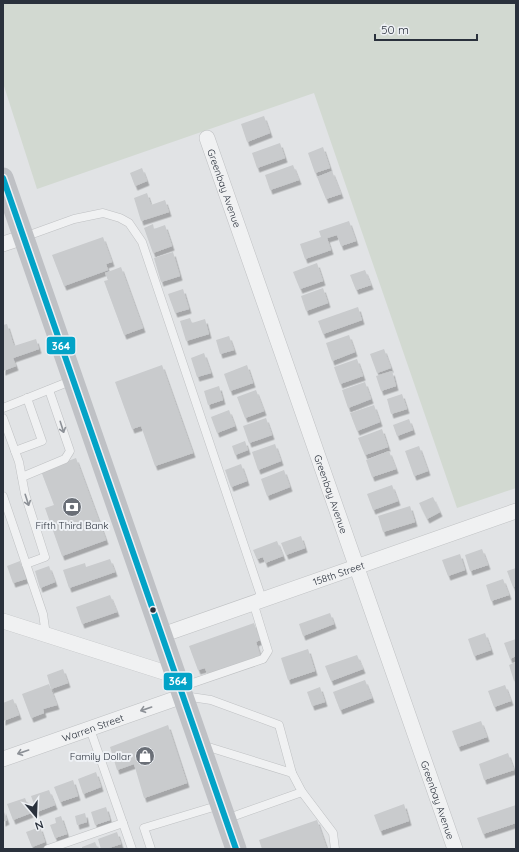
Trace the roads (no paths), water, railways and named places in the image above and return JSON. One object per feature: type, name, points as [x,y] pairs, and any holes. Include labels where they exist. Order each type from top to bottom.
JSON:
[{"type":"main road","points":[[3,178],[236,849]]},
{"type":"street","name":"Greenbay Avenue","points":[[207,138],[455,849]]},
{"type":"street","points":[[3,244],[24,237]]},
{"type":"street","name":"158th Street","points":[[162,635],[516,511]]},
{"type":"street","points":[[3,621],[46,635],[180,686]]},
{"type":"street","name":"Warren Street","points":[[3,759],[90,729],[180,686]]},
{"type":"lane","points":[[24,237],[74,219],[103,214],[120,218],[129,223],[142,242],[258,601],[268,651],[264,659],[180,686]]},
{"type":"lane","points":[[3,408],[73,380]]},
{"type":"lane","points":[[22,477],[65,459],[70,451],[49,390]]},
{"type":"lane","points":[[16,451],[42,441],[27,398]]},
{"type":"lane","points":[[3,418],[16,451],[25,494],[45,557],[26,564]]},
{"type":"lane","points":[[3,496],[44,614],[46,635]]},
{"type":"lane","points":[[180,686],[211,700],[279,725],[292,773],[302,792],[333,833],[335,849]]},
{"type":"lane","points":[[90,729],[132,849]]},
{"type":"lane","points":[[200,744],[292,773]]},
{"type":"lane","points":[[151,849],[144,828],[223,812],[302,792]]},
{"type":"lane","points":[[48,849],[123,823]]},
{"type":"place","name":"Fifth Third Bank","points":[[72,507]]},
{"type":"place","name":"Family Dollar","points":[[145,756]]}]
